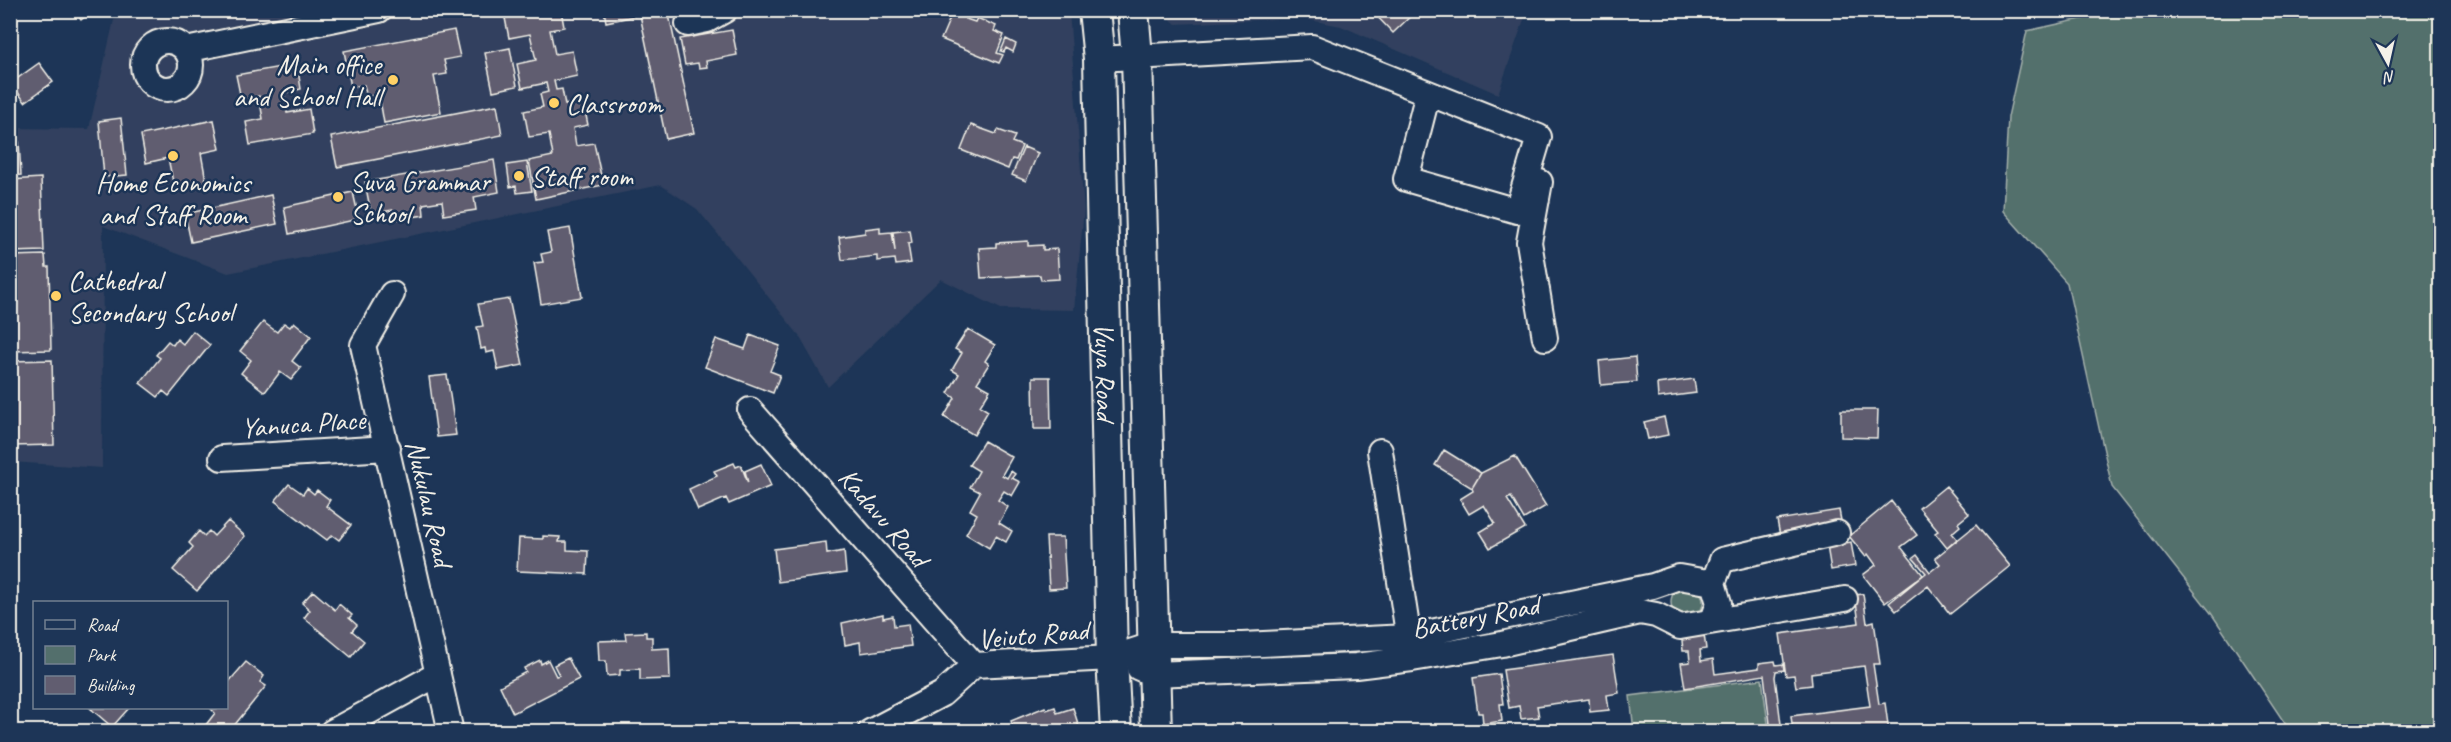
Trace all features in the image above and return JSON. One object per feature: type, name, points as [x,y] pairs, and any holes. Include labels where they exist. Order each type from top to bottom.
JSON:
[{"type":"main road","name":"Vuya Road","points":[[1094,10],[1099,59],[1112,658],[1116,732]]},
{"type":"main road","name":"Vuya Road","points":[[1133,10],[1137,57],[1156,732]]},
{"type":"street","points":[[186,50],[379,10]]},
{"type":"street","points":[[688,24],[707,20],[724,10]]},
{"type":"street","points":[[1099,59],[1312,48],[1539,136],[1517,211],[1406,178],[1428,93]]},
{"type":"street","points":[[1537,144],[1541,178],[1529,242],[1545,338]]},
{"type":"street","name":"Nukulau Road","points":[[392,294],[363,345],[451,732]]},
{"type":"street","name":"Kadavu Road","points":[[750,410],[974,665]]},
{"type":"street","name":"Yanuca Place","points":[[222,458],[388,448]]},
{"type":"street","points":[[1380,451],[1410,648]]},
{"type":"street","points":[[1713,620],[1719,603],[1713,583],[1722,560],[1837,533]]},
{"type":"street","name":"Battery Road","points":[[1410,648],[1653,586],[1679,577],[1713,583]]},
{"type":"street","points":[[1653,586],[1656,615]]},
{"type":"street","name":"Battery Road","points":[[1112,658],[1153,659],[1242,645],[1410,648],[1502,644],[1640,612],[1656,615],[1680,627],[1845,599]]},
{"type":"street","name":"Veiuto Road","points":[[870,732],[942,694],[974,665],[1112,658]]},
{"type":"street","points":[[332,732],[438,674]]},
{"type":"street","points":[[903,732],[912,709]]},
{"type":"shaded area","name":"Suva Grammar School","points":[[144,11],[1069,11],[1084,210],[1074,310],[1001,309],[941,279],[828,387],[798,334],[726,244],[697,209],[661,185],[228,273],[103,226],[102,468],[11,462],[10,128],[89,129],[114,20]]},
{"type":"shaded area","points":[[1161,11],[1527,11],[1498,94],[1341,26],[1300,18],[1176,24]]},
{"type":"green space","points":[[2122,10],[2440,11],[2440,731],[2290,731],[2211,613],[2112,487],[2067,283],[2003,211],[2008,117],[2027,31]]},
{"type":"green space","points":[[1687,586],[1698,591],[1703,602],[1698,613],[1687,618],[1676,613],[1671,602],[1676,591]]},
{"type":"green space","points":[[1762,679],[1769,731],[1634,731],[1630,696]]},
{"type":"building","points":[[74,10],[93,10],[81,20]]},
{"type":"building","name":"Classroom","points":[[541,10],[561,10],[564,27],[550,30],[555,54],[572,51],[577,76],[554,81],[556,90],[562,89],[565,105],[583,101],[588,125],[573,128],[576,146],[594,143],[603,185],[536,199],[529,161],[553,156],[549,134],[529,137],[524,111],[543,107],[540,94],[548,92],[546,83],[522,88],[517,64],[536,60],[530,34],[509,38],[505,18]]},
{"type":"building","points":[[604,10],[668,10],[694,133],[666,139],[640,15],[606,22]]},
{"type":"building","points":[[970,10],[966,19],[975,22],[977,18],[996,26],[994,31],[1004,35],[997,53],[1003,55],[999,63],[941,39],[953,11]]},
{"type":"building","points":[[1371,10],[1417,10],[1393,33]]},
{"type":"building","name":"Main office and School Hall","points":[[454,30],[460,57],[444,60],[447,74],[434,76],[441,112],[384,123],[379,94],[367,97],[364,85],[351,87],[344,51]]},
{"type":"building","points":[[732,30],[737,55],[706,61],[707,67],[699,68],[698,63],[685,65],[680,39]]},
{"type":"building","points":[[1006,39],[1016,44],[1013,52],[1006,48],[1004,52],[1001,51]]},
{"type":"building","points":[[510,48],[517,86],[493,91],[485,53]]},
{"type":"building","points":[[39,63],[53,82],[25,102],[11,83]]},
{"type":"building","points":[[297,64],[301,89],[284,93],[287,113],[309,109],[313,134],[250,145],[246,122],[263,119],[259,96],[241,99],[236,75]]},
{"type":"building","points":[[497,105],[502,135],[337,167],[331,137]]},
{"type":"building","points":[[121,118],[127,175],[104,177],[99,121]]},
{"type":"building","name":"Home Economics and Staff Room","points":[[214,120],[220,149],[201,153],[207,186],[175,192],[168,158],[146,163],[141,135]]},
{"type":"building","points":[[971,125],[996,134],[998,130],[1015,136],[1012,142],[1022,146],[1016,160],[1012,159],[1008,169],[961,150]]},
{"type":"building","points":[[19,142],[21,175],[10,176],[10,143]]},
{"type":"building","points":[[1024,147],[1038,153],[1026,181],[1012,175]]},
{"type":"building","points":[[494,160],[499,192],[474,197],[476,210],[444,215],[442,201],[423,204],[424,215],[394,220],[393,210],[371,214],[365,182]]},
{"type":"building","name":"Staff room","points":[[527,162],[532,191],[517,193],[516,186],[510,187],[507,165]]},
{"type":"building","points":[[41,178],[44,251],[10,252],[10,180]]},
{"type":"building","points":[[353,192],[359,219],[289,234],[284,207]]},
{"type":"building","points":[[271,195],[277,224],[191,242],[185,214]]},
{"type":"building","points":[[880,227],[880,233],[892,232],[895,251],[893,232],[910,230],[912,243],[908,244],[911,263],[896,265],[895,259],[877,261],[877,256],[842,260],[839,237],[865,233],[865,229]]},
{"type":"building","points":[[570,228],[582,297],[541,304],[534,263],[543,262],[541,254],[551,252],[547,232]]},
{"type":"building","points":[[1028,241],[1028,246],[1043,245],[1043,250],[1057,249],[1059,279],[1041,280],[1040,275],[981,278],[979,248],[996,247],[996,243]]},
{"type":"building","points":[[45,255],[46,267],[49,267],[51,350],[10,351],[10,256]]},
{"type":"building","points":[[509,299],[523,365],[498,370],[494,351],[486,353],[485,348],[481,349],[477,327],[483,326],[478,304]]},
{"type":"building","points":[[263,322],[277,332],[284,323],[290,327],[294,322],[311,336],[292,361],[301,368],[291,380],[280,372],[265,392],[241,373],[251,360],[240,351]]},
{"type":"building","points":[[968,329],[995,345],[985,361],[989,364],[977,383],[990,390],[980,406],[988,411],[974,435],[944,417],[955,398],[948,393],[959,374],[952,370],[962,353],[955,349]]},
{"type":"building","points":[[193,331],[210,345],[169,396],[163,391],[158,397],[140,383],[160,358],[156,355],[168,341],[173,345],[177,339],[183,344]]},
{"type":"building","points":[[750,335],[780,346],[770,371],[780,375],[773,393],[705,367],[716,339],[745,349]]},
{"type":"building","points":[[1635,357],[1637,382],[1601,385],[1599,361]]},
{"type":"building","points":[[52,360],[54,445],[11,446],[10,361]]},
{"type":"building","points":[[447,375],[456,435],[437,437],[429,377]]},
{"type":"building","points":[[1033,377],[1050,377],[1051,429],[1034,429]]},
{"type":"building","points":[[1694,379],[1696,393],[1658,398],[1657,384]]},
{"type":"building","points":[[1841,410],[1878,410],[1877,438],[1841,437]]},
{"type":"building","points":[[1664,417],[1668,435],[1648,439],[1644,422]]},
{"type":"building","points":[[984,441],[1012,457],[1002,475],[1007,478],[1011,471],[1015,474],[1012,478],[1020,482],[1012,496],[1004,491],[998,500],[1008,507],[999,523],[1012,531],[1006,542],[996,536],[989,548],[966,534],[977,514],[970,510],[980,492],[970,487],[979,471],[969,465]]},
{"type":"building","points":[[1444,450],[1481,473],[1472,488],[1435,465]]},
{"type":"building","points":[[1515,456],[1546,506],[1524,519],[1511,497],[1507,499],[1525,528],[1490,548],[1480,532],[1495,523],[1484,505],[1469,514],[1460,499],[1473,491],[1472,488],[1481,473]]},
{"type":"building","points":[[734,463],[736,467],[741,465],[748,483],[745,471],[761,464],[771,486],[729,504],[726,498],[698,510],[689,489],[717,476],[714,471]]},
{"type":"building","points":[[289,484],[303,494],[307,488],[314,494],[317,490],[330,500],[326,506],[351,525],[339,540],[332,535],[327,540],[275,501]]},
{"type":"building","points":[[1946,486],[1969,514],[1958,523],[1960,526],[1952,533],[1957,539],[1947,548],[1935,533],[1938,531],[1919,508]]},
{"type":"building","points":[[1891,501],[1917,535],[1901,547],[1923,575],[1885,603],[1863,575],[1876,565],[1868,554],[1865,556],[1849,536]]},
{"type":"building","points":[[1839,510],[1843,531],[1781,541],[1777,520]]},
{"type":"building","points":[[228,521],[245,536],[197,591],[173,570],[193,547],[189,543],[199,531],[204,536],[209,531],[214,536]]},
{"type":"building","points":[[1976,525],[2010,566],[1950,614],[1928,586],[1896,611],[1889,603],[1926,573],[1913,558],[1917,555],[1930,572],[1940,564],[1935,558]]},
{"type":"building","points":[[543,536],[560,537],[559,542],[567,542],[567,550],[588,551],[587,574],[517,571],[519,538],[543,539]]},
{"type":"building","points":[[1046,537],[1063,537],[1066,588],[1049,589]]},
{"type":"building","points":[[826,542],[827,554],[844,551],[846,573],[778,582],[774,549]]},
{"type":"building","points":[[1851,542],[1855,566],[1831,570],[1827,546]]},
{"type":"building","points":[[313,591],[335,610],[339,604],[352,615],[349,618],[357,625],[352,631],[364,641],[351,657],[304,618],[310,610],[302,603]]},
{"type":"building","points":[[1863,594],[1867,623],[1874,621],[1880,664],[1873,664],[1879,704],[1885,703],[1889,732],[1793,732],[1791,716],[1870,706],[1864,666],[1811,673],[1812,685],[1796,687],[1794,675],[1786,676],[1780,634],[1859,623],[1855,595]]},
{"type":"building","points":[[883,614],[883,618],[893,616],[894,626],[908,624],[911,646],[861,653],[860,642],[845,645],[842,623]]},
{"type":"building","points":[[1520,621],[1522,630],[1493,637],[1491,628]]},
{"type":"building","points":[[1703,627],[1706,649],[1700,650],[1701,661],[1713,659],[1715,674],[1759,668],[1759,663],[1775,661],[1776,665],[1783,664],[1784,670],[1776,671],[1775,677],[1782,732],[1771,732],[1764,675],[1685,688],[1681,663],[1690,662],[1689,651],[1683,651],[1681,630]]},
{"type":"building","points":[[646,632],[646,637],[652,637],[652,649],[669,648],[670,679],[640,680],[640,669],[620,670],[620,675],[607,676],[606,661],[599,661],[598,641],[626,640],[625,633]]},
{"type":"building","points":[[1613,655],[1619,693],[1607,695],[1609,710],[1590,712],[1589,699],[1537,706],[1539,717],[1521,719],[1519,706],[1509,708],[1503,670]]},
{"type":"building","points":[[568,658],[579,679],[513,713],[500,686],[526,672],[524,668],[540,660],[541,664],[548,660],[556,676],[559,675],[554,665]]},
{"type":"building","points":[[246,662],[264,676],[260,682],[266,686],[229,732],[212,732],[205,726],[215,713],[211,709],[228,709],[228,683]]},
{"type":"building","points":[[1499,674],[1503,704],[1500,704],[1502,721],[1483,724],[1482,713],[1478,713],[1473,678]]},
{"type":"building","points":[[1045,707],[1046,710],[1055,707],[1057,713],[1073,708],[1080,730],[1015,732],[1011,721]]},
{"type":"building","points":[[91,709],[128,709],[112,727]]},
{"type":"place","name":"Main office and School Hall","points":[[393,80]]},
{"type":"place","name":"Classroom","points":[[554,103]]},
{"type":"place","name":"Home Economics and Staff Room","points":[[173,156]]},
{"type":"place","name":"Staff room","points":[[519,176]]},
{"type":"place","name":"Suva Grammar School","points":[[338,197]]},
{"type":"place","name":"Cathedral Secondary School","points":[[56,296]]}]
